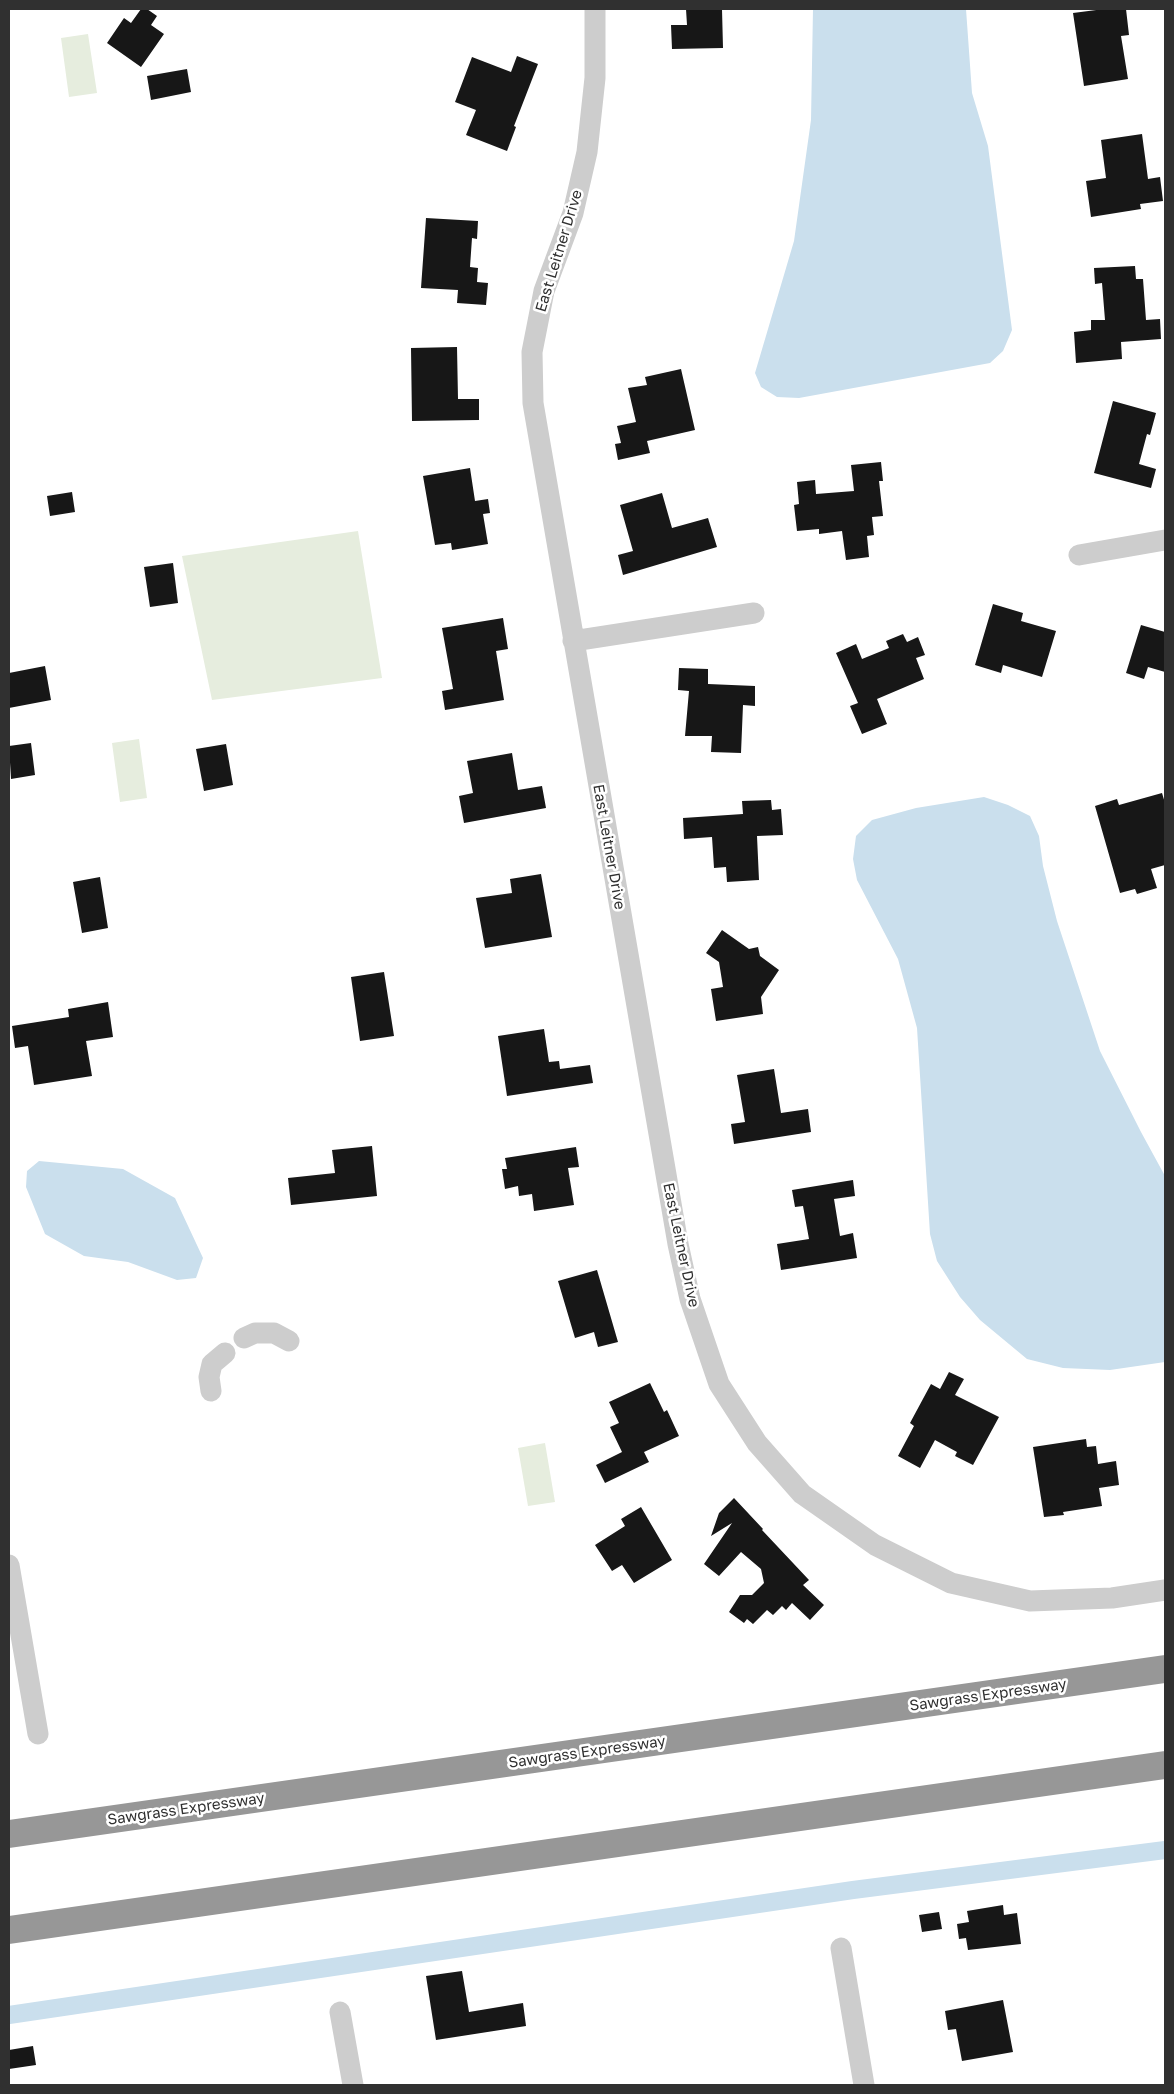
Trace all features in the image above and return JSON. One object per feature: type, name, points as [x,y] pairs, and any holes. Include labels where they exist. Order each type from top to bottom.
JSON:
[{"type":"highway","name":"Sawgrass Expressway","points":[[9,1834],[1165,1670]]},
{"type":"highway","points":[[9,1930],[1165,1765]]},
{"type":"street","name":"East Leitner Drive","points":[[594,9],[595,78],[587,152],[573,213],[544,291],[532,352],[533,403],[678,1244],[690,1299],[719,1384],[757,1442],[802,1494],[875,1545],[951,1583],[1030,1600],[1112,1598],[1165,1590]]},
{"type":"street","points":[[1079,554],[1165,540]]},
{"type":"street","points":[[573,641],[754,613]]},
{"type":"street","points":[[244,1338],[255,1333],[274,1333],[289,1341]]},
{"type":"street","points":[[211,1391],[209,1377],[212,1364],[225,1354]]},
{"type":"street","points":[[9,1565],[38,1734]]},
{"type":"street","points":[[841,1948],[864,2085]]},
{"type":"street","points":[[340,2012],[353,2085]]},
{"type":"green space","points":[[88,34],[97,93],[69,97],[61,38]]},
{"type":"green space","points":[[358,531],[382,678],[212,700],[182,556]]},
{"type":"green space","points":[[139,739],[147,798],[120,802],[112,743]]},
{"type":"green space","points":[[545,1443],[555,1502],[528,1506],[518,1448]]},
{"type":"water","points":[[813,9],[966,9],[972,93],[988,146],[1012,330],[1003,351],[990,363],[799,398],[777,397],[761,387],[755,373],[794,241],[811,120]]},
{"type":"water","points":[[984,797],[1008,805],[1030,816],[1039,836],[1043,866],[1057,921],[1100,1051],[1165,1176],[1165,1362],[1110,1370],[1063,1368],[1027,1359],[980,1320],[960,1297],[937,1261],[930,1234],[917,1028],[898,959],[857,880],[853,859],[856,836],[872,820],[916,808]]},
{"type":"water","points":[[39,1161],[123,1169],[175,1198],[203,1258],[196,1278],[177,1280],[128,1262],[84,1256],[45,1234],[26,1187],[27,1171]]},
{"type":"building","points":[[141,9],[147,9],[157,16],[151,25],[164,34],[141,67],[107,43],[124,18],[131,23]]},
{"type":"building","points":[[686,9],[722,9],[723,48],[672,49],[671,25],[687,25]]},
{"type":"building","points":[[1104,9],[1126,9],[1129,35],[1121,36],[1128,79],[1084,86],[1073,13]]},
{"type":"building","points":[[517,56],[538,64],[514,126],[516,127],[507,151],[466,135],[476,110],[455,102],[472,57],[511,72]]},
{"type":"building","points":[[187,69],[191,92],[151,100],[147,76]]},
{"type":"building","points":[[1142,134],[1148,179],[1160,177],[1163,201],[1140,204],[1141,209],[1091,217],[1086,181],[1106,178],[1101,140]]},
{"type":"building","points":[[426,218],[478,221],[477,239],[472,238],[470,267],[478,268],[477,282],[488,283],[486,305],[457,303],[458,290],[421,288]]},
{"type":"building","points":[[1135,266],[1136,279],[1143,279],[1146,320],[1160,319],[1161,339],[1121,342],[1122,359],[1076,363],[1074,332],[1091,330],[1091,320],[1105,320],[1102,283],[1095,284],[1094,268]]},
{"type":"building","points":[[457,347],[458,399],[479,399],[479,420],[412,421],[411,348]]},
{"type":"building","points":[[681,369],[695,430],[647,441],[650,453],[618,460],[615,444],[621,443],[617,426],[636,422],[628,388],[647,385],[645,377]]},
{"type":"building","points":[[1113,401],[1156,413],[1150,435],[1147,434],[1139,464],[1156,469],[1151,488],[1094,473]]},
{"type":"building","points":[[881,462],[883,481],[879,481],[883,516],[872,517],[874,535],[867,536],[869,557],[846,560],[842,531],[819,534],[819,529],[797,531],[794,505],[799,504],[797,482],[815,480],[816,494],[854,491],[851,465]]},
{"type":"building","points":[[470,468],[475,501],[488,499],[490,513],[483,514],[488,544],[452,550],[451,543],[435,545],[423,476]]},
{"type":"building","points":[[72,492],[75,512],[50,516],[47,496]]},
{"type":"building","points":[[662,493],[672,528],[708,518],[717,547],[623,575],[618,555],[633,551],[620,505]]},
{"type":"building","points":[[173,563],[178,603],[150,607],[144,567]]},
{"type":"building","points":[[993,604],[1023,613],[1021,621],[1056,631],[1042,677],[1003,665],[1001,673],[975,665]]},
{"type":"building","points":[[503,618],[508,649],[496,651],[504,700],[445,710],[442,691],[453,689],[442,628]]},
{"type":"building","points":[[1141,625],[1165,632],[1165,672],[1148,667],[1144,679],[1126,673]]},
{"type":"building","points":[[903,634],[907,642],[918,637],[925,655],[916,658],[924,679],[877,699],[887,724],[862,734],[850,706],[858,703],[836,653],[856,644],[862,659],[889,648],[886,641]]},
{"type":"building","points":[[45,666],[51,700],[9,708],[9,673]]},
{"type":"building","points":[[679,668],[708,669],[708,684],[755,686],[755,706],[743,705],[741,753],[711,752],[712,736],[685,736],[689,691],[678,690]]},
{"type":"building","points":[[31,743],[35,775],[11,779],[9,746]]},
{"type":"building","points":[[226,744],[233,785],[204,791],[196,749]]},
{"type":"building","points":[[512,753],[518,790],[542,786],[546,808],[464,823],[459,796],[473,793],[467,761]]},
{"type":"building","points":[[1162,793],[1165,803],[1165,865],[1151,869],[1157,888],[1137,894],[1135,889],[1120,893],[1095,806],[1117,799],[1119,805]]},
{"type":"building","points":[[771,800],[772,810],[781,809],[783,835],[757,836],[759,880],[727,882],[726,867],[714,868],[712,837],[684,839],[683,818],[743,814],[742,801]]},
{"type":"building","points":[[541,874],[552,937],[485,948],[476,898],[512,893],[510,879]]},
{"type":"building","points":[[100,877],[108,928],[82,933],[73,882]]},
{"type":"building","points":[[722,930],[749,949],[758,947],[760,956],[779,970],[761,997],[763,1014],[716,1021],[711,989],[723,987],[719,962],[706,953]]},
{"type":"building","points":[[384,972],[394,1036],[360,1041],[351,977]]},
{"type":"building","points":[[108,1002],[113,1037],[86,1041],[92,1076],[34,1085],[28,1046],[15,1048],[12,1026],[69,1017],[68,1009]]},
{"type":"building","points":[[544,1029],[549,1062],[559,1061],[560,1069],[590,1065],[593,1083],[507,1096],[498,1036]]},
{"type":"building","points":[[774,1069],[781,1113],[808,1109],[811,1132],[734,1144],[731,1124],[745,1122],[737,1075]]},
{"type":"building","points":[[372,1146],[377,1196],[291,1205],[288,1178],[335,1173],[332,1150]]},
{"type":"building","points":[[576,1147],[579,1167],[568,1168],[574,1205],[534,1211],[532,1194],[519,1196],[518,1186],[505,1189],[502,1169],[507,1169],[505,1158]]},
{"type":"building","points":[[853,1180],[855,1196],[834,1199],[840,1236],[853,1233],[857,1258],[781,1270],[777,1244],[809,1239],[803,1206],[795,1207],[792,1190]]},
{"type":"building","points":[[597,1270],[618,1342],[598,1347],[594,1332],[575,1338],[558,1281]]},
{"type":"building","points":[[949,1372],[964,1379],[955,1395],[999,1417],[973,1465],[955,1456],[957,1452],[935,1440],[920,1468],[898,1456],[914,1426],[910,1423],[931,1384],[940,1389]]},
{"type":"building","points":[[650,1383],[664,1412],[667,1410],[679,1436],[644,1452],[649,1462],[605,1483],[596,1465],[622,1452],[610,1427],[619,1423],[609,1402]]},
{"type":"building","points":[[1086,1439],[1087,1447],[1096,1446],[1098,1464],[1116,1461],[1119,1485],[1099,1488],[1102,1506],[1063,1512],[1064,1515],[1044,1517],[1033,1447]]},
{"type":"building","points":[[734,1498],[809,1580],[803,1585],[824,1605],[810,1620],[792,1603],[786,1610],[782,1606],[773,1615],[767,1610],[753,1624],[747,1619],[744,1623],[729,1612],[740,1595],[752,1595],[764,1583],[761,1569],[741,1552],[719,1576],[704,1564],[732,1523],[711,1536],[719,1513]]},
{"type":"building","points":[[641,1507],[672,1560],[634,1583],[622,1565],[612,1571],[595,1545],[625,1526],[621,1519]]},
{"type":"building","points":[[1003,1905],[1004,1915],[1017,1913],[1021,1944],[968,1950],[966,1938],[959,1939],[957,1924],[969,1922],[967,1911]]},
{"type":"building","points":[[939,1912],[942,1929],[922,1932],[919,1915]]},
{"type":"building","points":[[462,1971],[469,2012],[523,2003],[526,2026],[436,2040],[426,1976]]},
{"type":"building","points":[[1003,2000],[1013,2052],[962,2061],[956,2029],[948,2030],[945,2011]]},
{"type":"building","points":[[33,2046],[36,2065],[9,2069],[9,2050]]},
{"type":"waterway","points":[[9,2015],[853,1890],[1165,1850]]}]
